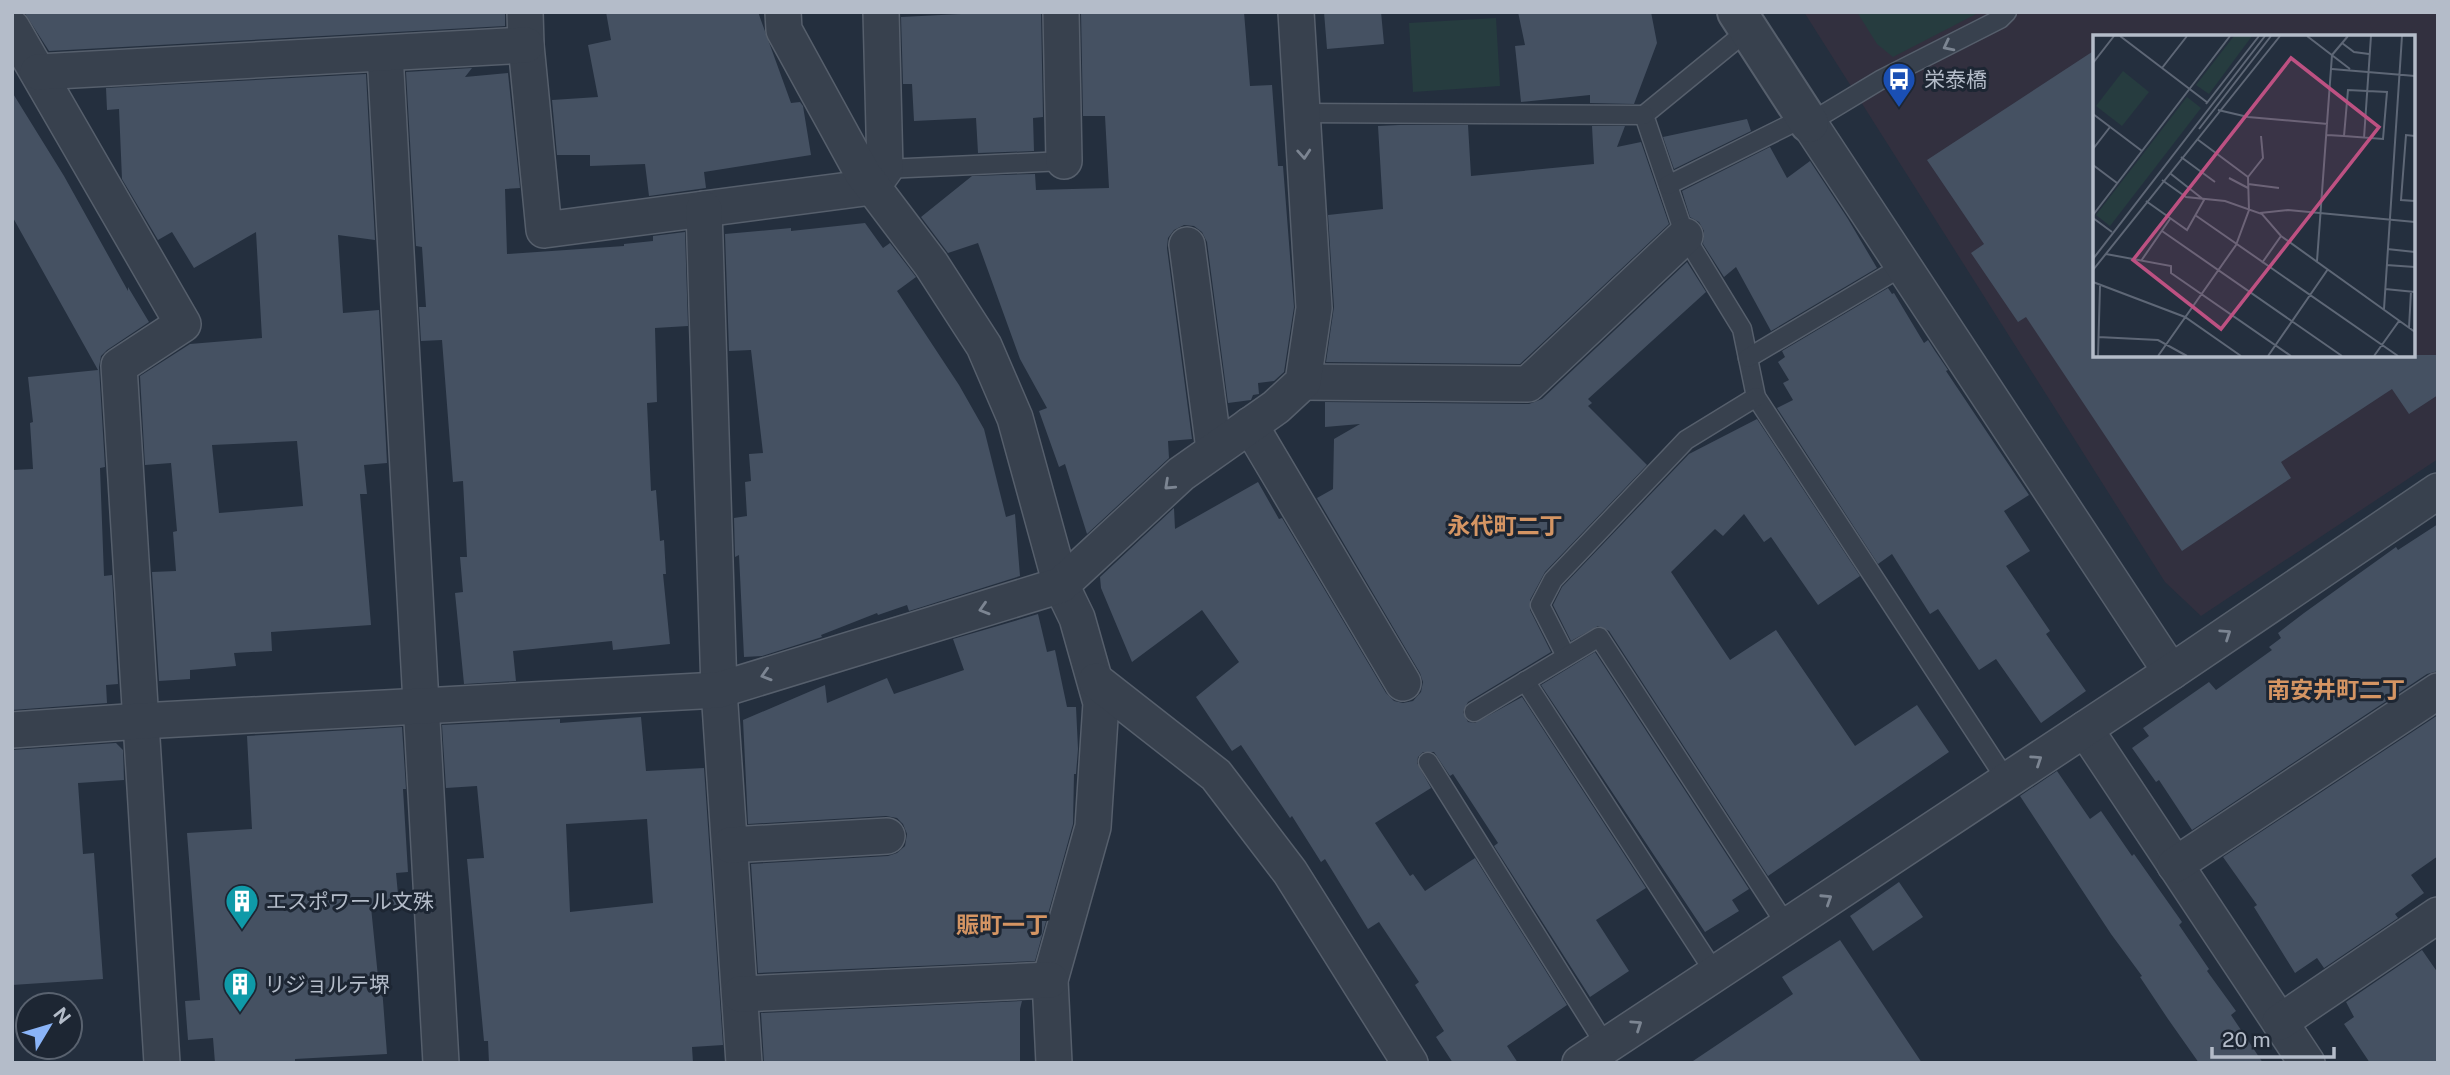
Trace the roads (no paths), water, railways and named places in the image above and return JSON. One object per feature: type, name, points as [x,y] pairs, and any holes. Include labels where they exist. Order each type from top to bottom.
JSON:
[{"type":"street","points":[[783,12],[784,30],[863,174],[879,178]]},
{"type":"street","points":[[881,12],[879,178],[984,346],[1015,418],[1061,585],[1077,618],[1101,703],[1093,827],[1050,980],[1054,1063]]},
{"type":"street","points":[[1060,12],[1064,161]]},
{"type":"street","points":[[12,730],[719,690],[1061,585],[1181,474],[1276,407],[1303,382],[1314,308],[1296,12]]},
{"type":"street","points":[[1743,21],[2171,672]]},
{"type":"street","points":[[12,28],[183,324],[120,366],[162,1063]]},
{"type":"street","points":[[38,72],[385,54],[526,29],[544,230],[704,209],[879,178]]},
{"type":"street","points":[[385,54],[441,1063]]},
{"type":"street","points":[[704,209],[719,690],[744,1063]]},
{"type":"street","points":[[1303,382],[1528,384],[1685,236]]},
{"type":"street","points":[[1187,245],[1214,449]]},
{"type":"street","points":[[1250,425],[1403,683]]},
{"type":"street","points":[[1593,1054],[2171,672],[2438,491]]},
{"type":"street","points":[[1096,681],[1216,775],[1290,872],[1410,1063]]},
{"type":"street","points":[[2175,865],[2438,691]]},
{"type":"street","points":[[2085,729],[2307,1063]]},
{"type":"street","points":[[730,845],[887,836]]},
{"type":"street","points":[[2280,1022],[2438,915]]},
{"type":"street","points":[[740,995],[1050,980]]},
{"type":"lane","points":[[1668,185],[1807,120],[2000,19],[2007,12]]},
{"type":"lane","points":[[1301,113],[1643,115],[1743,21]]},
{"type":"lane","points":[[1643,115],[1685,236],[1742,329],[1756,397],[2007,781]]},
{"type":"lane","points":[[879,178],[1064,161]]},
{"type":"lane","points":[[1748,358],[1903,266]]},
{"type":"lane","points":[[1566,656],[1540,605],[1553,580],[1686,440],[1756,397]]},
{"type":"lane","points":[[1474,712],[1599,636],[1787,926]]},
{"type":"lane","points":[[1525,681],[1715,973]]},
{"type":"lane","points":[[1428,762],[1593,1054]]},
{"type":"place","name":"栄泰橋","points":[[1899,109]]},
{"type":"place","name":"エスポワール文殊","points":[[242,931]]},
{"type":"place","name":"リジョルテ堺","points":[[240,1014]]},
{"type":"district","name":"永代町二丁","points":[[1505,525]]},
{"type":"district","name":"南安井町二丁","points":[[2336,689]]},
{"type":"district","name":"賑町一丁","points":[[1002,924]]}]
